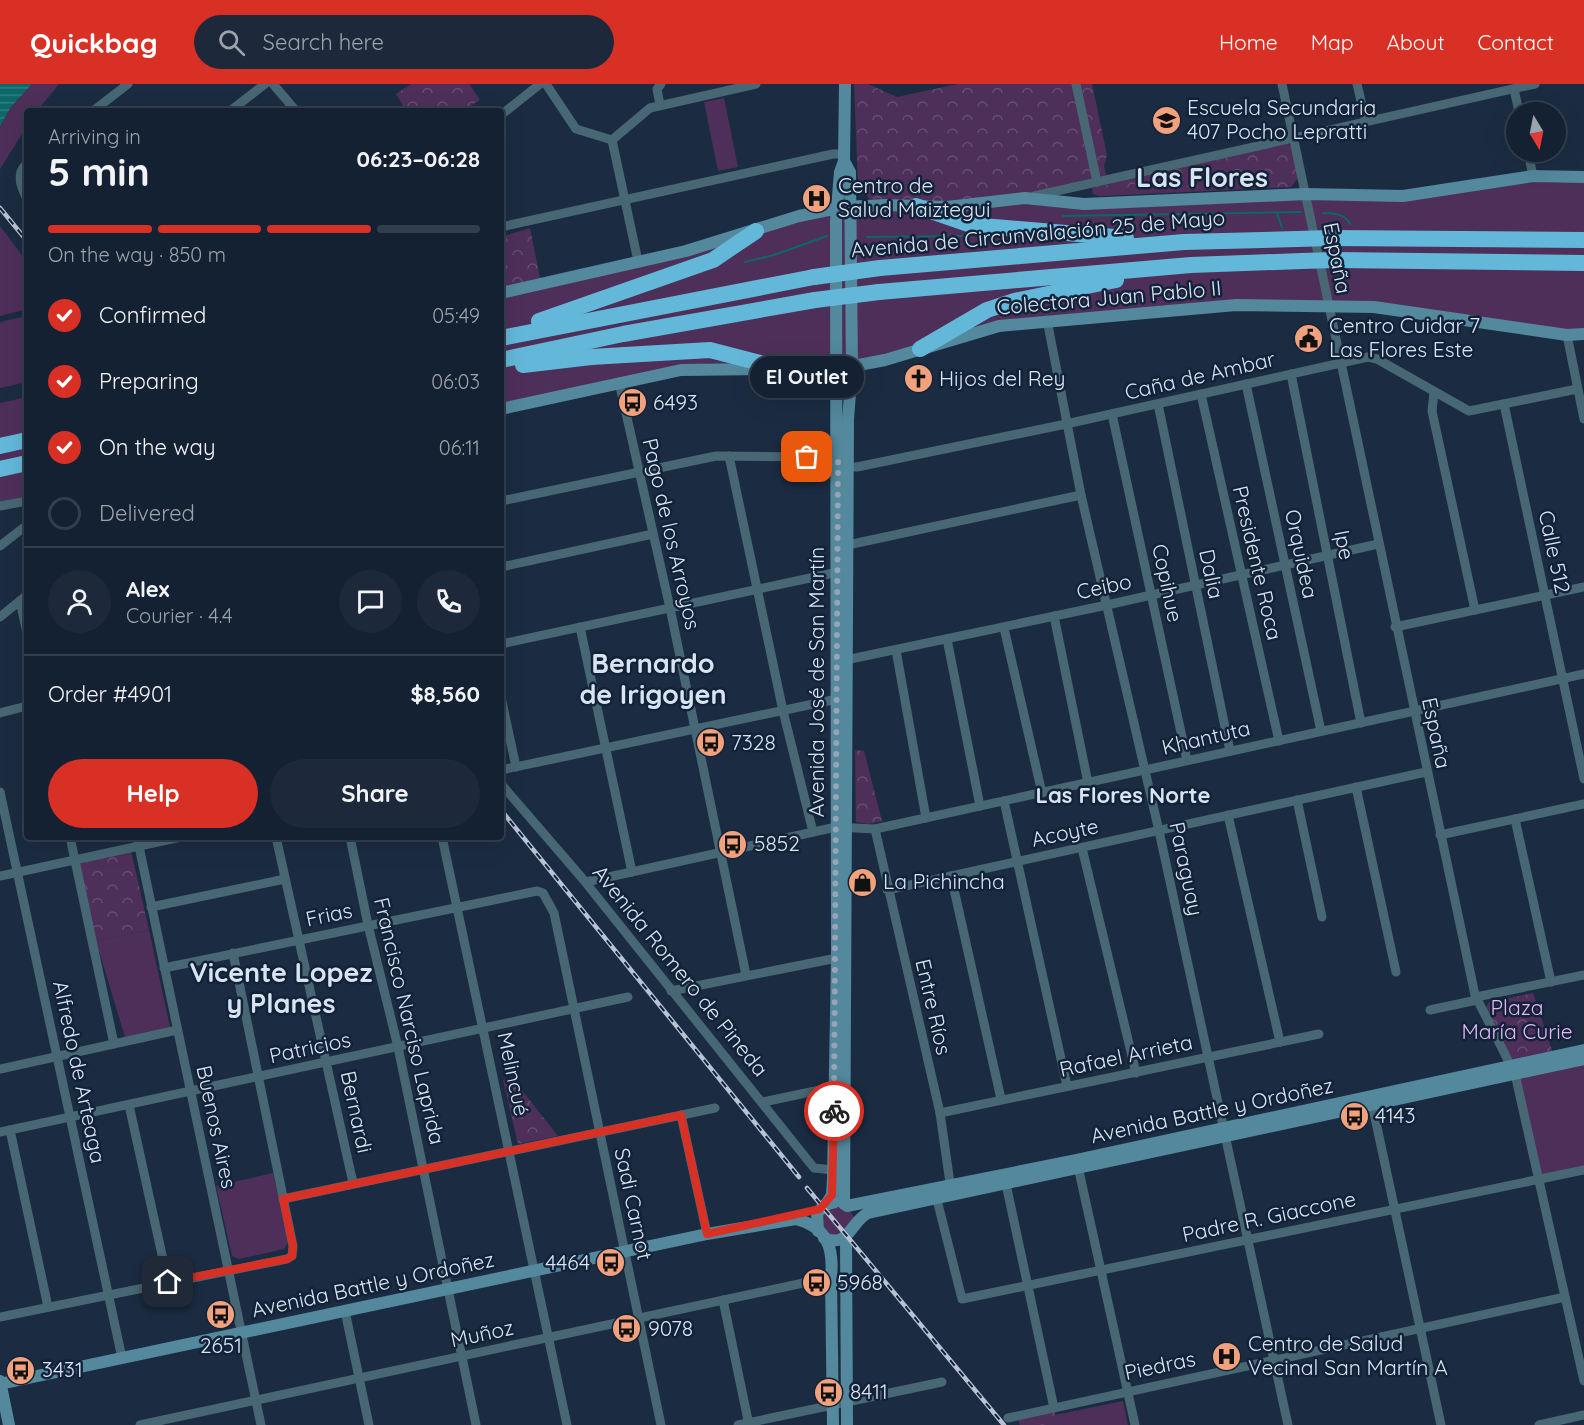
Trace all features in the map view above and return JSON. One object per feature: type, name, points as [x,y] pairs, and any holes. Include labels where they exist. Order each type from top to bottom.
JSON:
[{"type":"highway","points":[[916,206],[971,225],[1184,242]]},
{"type":"highway","points":[[504,332],[713,260],[756,231]]},
{"type":"highway","name":"Avenida de Circunvalación 25 de Mayo","points":[[504,337],[814,277],[880,268],[1184,242],[1331,238],[1584,240]]},
{"type":"highway","name":"Avenida de Circunvalación 25 de Mayo","points":[[504,359],[622,334],[815,300],[879,292],[1191,265],[1335,260],[1584,265]]},
{"type":"highway","points":[[920,350],[987,310],[1014,301],[1191,265]]},
{"type":"highway","points":[[504,368],[591,357],[710,350],[783,369]]},
{"type":"highway","points":[[0,446],[24,441]]},
{"type":"highway","points":[[0,469],[24,464]]},
{"type":"main road","name":"Avenida José de San Martín","points":[[824,1206],[832,1195],[839,1086],[842,957],[840,826],[843,464],[835,368],[837,208],[840,172],[844,158],[845,84]]},
{"type":"main road","name":"Avenida José de San Martín","points":[[843,464],[852,367],[850,172],[844,158]]},
{"type":"main road","points":[[504,292],[686,251],[799,216],[837,208],[978,205],[1025,198],[1083,204],[1306,194],[1403,196],[1533,176],[1584,177]]},
{"type":"main road","name":"Colectora Juan Pablo II","points":[[504,408],[681,370],[852,367],[920,350],[999,326],[1236,305],[1374,307],[1567,335],[1584,333]]},
{"type":"main road","name":"Avenida José de San Martín","points":[[842,661],[838,572],[843,546]]},
{"type":"main road","name":"Avenida Battle y Ordoñez","points":[[846,1205],[951,1191],[1513,1070],[1584,1050]]},
{"type":"main road","name":"Avenida Battle y Ordoñez","points":[[1513,1070],[1584,1059]]},
{"type":"main road","name":"Avenida José de San Martín","points":[[839,1086],[846,1205]]},
{"type":"main road","name":"Avenida Battle y Ordoñez","points":[[951,1191],[1006,1184],[1078,1164]]},
{"type":"main road","name":"Avenida Battle y Ordoñez","points":[[854,1226],[858,1218],[868,1213],[935,1194]]},
{"type":"main road","points":[[833,1425],[831,1277],[833,1257],[831,1246],[821,1234],[815,1219],[824,1206],[846,1205],[852,1212],[854,1226],[846,1238],[847,1425]]},
{"type":"main road","name":"Avenida Battle y Ordoñez","points":[[754,1225],[824,1206]]},
{"type":"main road","name":"Avenida Battle y Ordoñez","points":[[0,1383],[754,1225],[796,1219],[808,1222],[821,1234]]},
{"type":"main road","points":[[821,1234],[837,1241],[846,1238]]},
{"type":"main road","points":[[0,1383],[9,1425]]},
{"type":"street","points":[[97,108],[128,84]]},
{"type":"street","points":[[234,108],[264,84]]},
{"type":"street","points":[[273,84],[293,108]]},
{"type":"street","points":[[504,113],[540,84]]},
{"type":"street","points":[[546,84],[576,129],[612,140]]},
{"type":"street","points":[[660,105],[657,89],[661,84]]},
{"type":"street","points":[[612,140],[642,113],[660,105],[756,84]]},
{"type":"street","points":[[1076,84],[1097,182]]},
{"type":"street","name":"España","points":[[1282,84],[1377,544],[1476,998],[1513,1070],[1584,1381]]},
{"type":"street","points":[[1358,84],[1365,122]]},
{"type":"street","points":[[1025,198],[1365,122],[1492,89],[1514,89],[1535,84]]},
{"type":"street","points":[[1514,89],[1517,102]]},
{"type":"street","points":[[612,140],[638,261]]},
{"type":"street","points":[[504,226],[833,154],[844,158]]},
{"type":"street","points":[[1530,162],[1533,176]]},
{"type":"street","points":[[24,166],[19,183],[24,193]]},
{"type":"street","name":"Paraguay","points":[[1047,320],[1081,495],[1146,771],[1288,1425]]},
{"type":"street","points":[[1567,335],[1584,418]]},
{"type":"street","name":"Caña de Ambar","points":[[843,464],[1066,424],[1340,362],[1372,357],[1469,411],[1577,389]]},
{"type":"street","name":"Ipe","points":[[1291,374],[1360,723]]},
{"type":"street","name":"Pago de los Arroyos","points":[[619,382],[670,608],[746,975]]},
{"type":"street","name":"Orquidea","points":[[1246,384],[1321,731]]},
{"type":"street","points":[[1434,392],[1431,400],[1432,411],[1475,610]]},
{"type":"street","name":"Presidente Roca","points":[[1201,394],[1278,741]]},
{"type":"street","name":"Dalia","points":[[1158,404],[1230,751]]},
{"type":"street","name":"Calle 512","points":[[1504,404],[1584,779]]},
{"type":"street","name":"Copihue","points":[[1112,414],[1187,760]]},
{"type":"street","points":[[504,500],[716,456],[827,457],[843,464]]},
{"type":"street","points":[[729,456],[783,711],[813,832]]},
{"type":"street","points":[[843,546],[1081,495]]},
{"type":"street","points":[[0,506],[24,502]]},
{"type":"street","points":[[0,546],[24,527]]},
{"type":"street","points":[[504,566],[653,534]]},
{"type":"street","name":"Ceibo","points":[[842,661],[1107,605],[1377,544]]},
{"type":"street","points":[[504,643],[838,572]]},
{"type":"street","points":[[1395,627],[1584,587]]},
{"type":"street","points":[[0,617],[24,598]]},
{"type":"street","points":[[1054,616],[1088,783]]},
{"type":"street","points":[[580,627],[632,872]]},
{"type":"street","points":[[1004,627],[1042,793]]},
{"type":"street","points":[[947,639],[980,806]]},
{"type":"street","points":[[896,650],[926,818]]},
{"type":"street","name":"Khantuta","points":[[840,826],[874,829],[1584,674]]},
{"type":"street","points":[[504,769],[841,698]]},
{"type":"street","points":[[0,712],[24,707]]},
{"type":"street","points":[[504,711],[516,767]]},
{"type":"street","name":"Acoyte","points":[[887,890],[1426,772]]},
{"type":"street","name":"Avenida Romero de Pineda","points":[[504,787],[586,882],[814,1168],[833,1170]]},
{"type":"street","points":[[1356,787],[1396,972]]},
{"type":"street","name":"Alfredo de Arteaga","points":[[0,792],[122,1358]]},
{"type":"street","points":[[1297,800],[1323,917]]},
{"type":"street","points":[[1004,801],[1067,1086]]},
{"type":"street","points":[[1440,835],[1584,804]]},
{"type":"street","points":[[1228,816],[1280,1042]]},
{"type":"street","points":[[1515,819],[1551,981]]},
{"type":"street","points":[[586,882],[840,826]]},
{"type":"street","name":"Entre Ríos","points":[[874,829],[940,1113],[951,1191]]},
{"type":"street","points":[[71,840],[114,1044]]},
{"type":"street","points":[[0,876],[75,860],[137,842],[155,840]]},
{"type":"street","name":"Bernardi","points":[[277,840],[353,1184]]},
{"type":"street","name":"Francisco Narciso Laprida","points":[[351,840],[368,925],[398,1047],[476,1425]]},
{"type":"street","name":"Melincué","points":[[443,840],[485,1028],[567,1425]]},
{"type":"street","name":"Buenos Aires","points":[[137,842],[261,1425]]},
{"type":"street","points":[[1082,848],[1136,1073]]},
{"type":"street","points":[[951,876],[1001,1100]]},
{"type":"street","points":[[151,907],[285,879]]},
{"type":"street","name":"Frias","points":[[164,968],[537,891]]},
{"type":"street","name":"Sadi Carnot","points":[[537,891],[543,893],[554,913],[661,1425]]},
{"type":"street","points":[[0,1317],[287,1259],[292,1256],[293,1246],[233,953]]},
{"type":"street","points":[[671,991],[842,957]]},
{"type":"street","points":[[1430,1010],[1584,975]]},
{"type":"street","name":"Patricios","points":[[5,1131],[628,997]]},
{"type":"street","points":[[0,1069],[177,1030]]},
{"type":"street","name":"Rafael Arrieta","points":[[940,1113],[1319,1034]]},
{"type":"street","points":[[763,1102],[839,1086]]},
{"type":"street","points":[[1371,1101],[1441,1425]]},
{"type":"street","points":[[129,1105],[168,1282]]},
{"type":"street","points":[[283,1199],[715,1108]]},
{"type":"street","points":[[681,1115],[707,1234]]},
{"type":"street","points":[[5,1131],[48,1306]]},
{"type":"street","points":[[1078,1164],[1135,1425]]},
{"type":"street","name":"Padre R. Giaccone","points":[[935,1194],[962,1299],[1584,1170]]},
{"type":"street","points":[[1006,1184],[1054,1408]]},
{"type":"street","name":"Muñoz","points":[[140,1425],[831,1277]]},
{"type":"street","name":"Piedras","points":[[1008,1418],[1565,1297]]},
{"type":"street","points":[[723,1300],[749,1424]]},
{"type":"street","points":[[345,1311],[369,1425]]},
{"type":"street","points":[[738,1425],[942,1382]]},
{"type":"street","points":[[192,1415],[194,1425]]},
{"type":"street","points":[[1539,1425],[1584,1415]]},
{"type":"green space","points":[[32,84],[59,84],[39,108],[24,108],[24,131],[0,169],[0,126],[11,107]]},
{"type":"green space","points":[[411,84],[469,84],[480,100],[467,108],[404,108],[396,94]]},
{"type":"green space","points":[[854,84],[868,84],[897,97],[958,84],[1092,84],[1107,155],[1104,166],[1106,175],[1014,196],[966,203],[870,199],[861,189],[858,181]]},
{"type":"green space","points":[[724,98],[738,167],[718,171],[704,102]]},
{"type":"green space","points":[[1286,143],[1292,146],[1298,178],[1291,187],[1100,196],[1093,194],[1092,188]]},
{"type":"green space","points":[[1584,177],[1584,334],[1314,306],[1047,320],[852,367],[681,370],[504,408],[504,292],[843,207],[1004,202],[1084,204],[1469,188]]},
{"type":"green space","points":[[0,226],[24,258],[24,310],[0,316]]},
{"type":"green space","points":[[530,228],[540,278],[504,286],[504,236]]},
{"type":"green space","points":[[24,317],[24,383],[0,388],[0,322]]},
{"type":"green space","points":[[24,398],[24,502],[0,506],[0,403]]},
{"type":"green space","points":[[855,750],[864,751],[882,821],[869,824],[856,822]]},
{"type":"green space","points":[[131,851],[149,930],[96,941],[79,861]]},
{"type":"green space","points":[[149,930],[170,1027],[125,1037],[96,941]]},
{"type":"green space","name":"Plaza María Curie","points":[[1533,993],[1553,1053],[1518,1060],[1511,1058],[1486,1008],[1489,1002]]},
{"type":"green space","points":[[1584,1059],[1584,1170],[1539,1179],[1515,1074]]},
{"type":"green space","points":[[516,1078],[516,1083],[558,1136],[518,1144],[503,1080]]},
{"type":"green space","points":[[273,1173],[288,1243],[284,1249],[239,1259],[232,1256],[216,1186]]},
{"type":"green space","points":[[847,1206],[855,1219],[852,1232],[824,1238],[821,1207]]},
{"type":"green space","points":[[1123,1401],[1128,1425],[1059,1425],[1055,1415]]},
{"type":"green space","points":[[1054,1410],[1059,1425],[1020,1425],[1017,1418]]},
{"type":"shaded area","points":[[0,84],[32,84],[11,107],[0,126]]},
{"type":"waterway","points":[[1063,216],[1301,212]]},
{"type":"waterway","points":[[1277,213],[1282,228]]},
{"type":"waterway","points":[[1323,213],[1342,216],[1350,224]]},
{"type":"waterway","points":[[745,262],[774,255],[827,236]]},
{"type":"waterway","points":[[867,237],[964,236]]},
{"type":"railway","points":[[0,208],[24,237]]},
{"type":"railway","points":[[504,814],[799,1177]]},
{"type":"railway","points":[[807,1188],[1004,1425]]},
{"type":"way so far","points":[[807,457],[827,457],[838,462],[837,958],[834,1111]]},
{"type":"place","name":"Escuela Secundaria 407 Pocho Lepratti","points":[[1166,120]]},
{"type":"place","name":"Centro de Salud Maiztegui","points":[[817,198]]},
{"type":"place","name":"Centro Cuidar 7 Las Flores Este","points":[[1308,338]]},
{"type":"place","name":"Hijos del Rey","points":[[918,379]]},
{"type":"place","name":"6493","points":[[632,403]]},
{"type":"place","name":"El Outlet","points":[[807,457]]},
{"type":"place","name":"7328","points":[[710,743]]},
{"type":"place","name":"5852","points":[[733,844]]},
{"type":"place","name":"La Pichincha","points":[[862,882]]},
{"type":"place","name":"4143","points":[[1354,1116]]},
{"type":"place","name":"4464","points":[[611,1263]]},
{"type":"place","name":"5968","points":[[816,1283]]},
{"type":"place","name":"2651","points":[[221,1315]]},
{"type":"place","name":"9078","points":[[627,1329]]},
{"type":"place","name":"Centro de Salud Vecinal San Martín A","points":[[1227,1356]]},
{"type":"place","name":"3431","points":[[21,1370]]},
{"type":"place","name":"8411","points":[[829,1392]]},
{"type":"district","name":"Las Flores","points":[[1202,178]]},
{"type":"district","name":"Bernardo de Irigoyen","points":[[653,680]]},
{"type":"district","name":"Las Flores Norte","points":[[1123,795]]},
{"type":"district","name":"Vicente Lopez y Planes","points":[[281,988]]},
{"type":"route","points":[[168,1282],[287,1259],[292,1256],[293,1246],[283,1199],[681,1115],[707,1234],[820,1209],[832,1195],[834,1111]]}]
